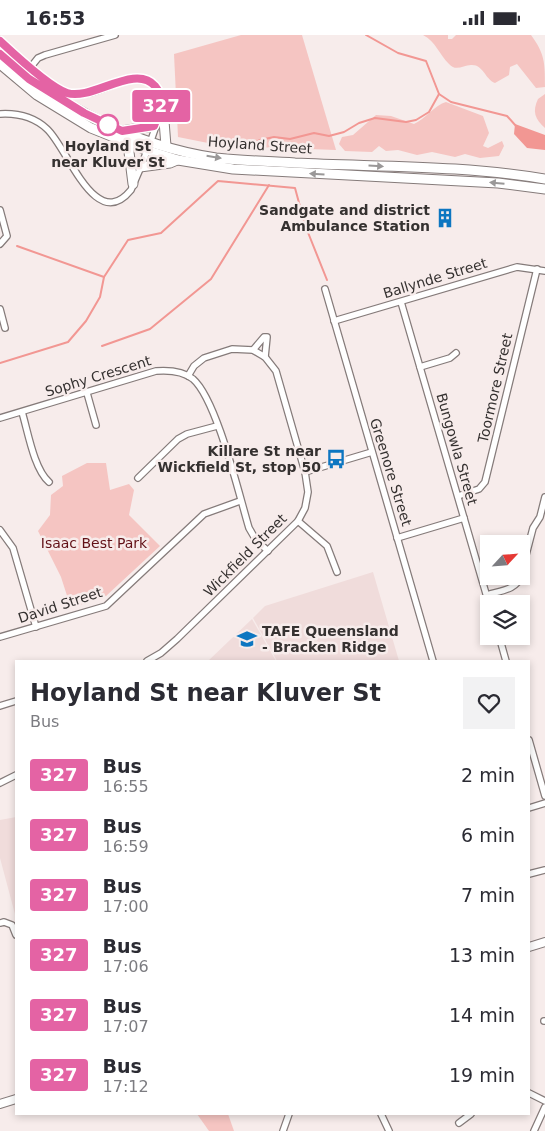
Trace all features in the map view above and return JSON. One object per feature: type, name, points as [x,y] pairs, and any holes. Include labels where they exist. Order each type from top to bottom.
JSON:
[{"type":"main road","name":"Hoyland Street","points":[[0,53],[29,79],[67,104],[178,160],[233,169],[498,183],[545,189]]},
{"type":"main road","name":"Hoyland Street","points":[[0,64],[37,95],[75,119],[128,144],[166,147],[225,158],[444,170],[545,179]]},
{"type":"main road","points":[[159,111],[164,121],[166,147]]},
{"type":"main road","points":[[122,131],[154,126]]},
{"type":"main road","points":[[128,144],[134,184]]},
{"type":"main road","points":[[140,167],[170,163],[178,160]]},
{"type":"main road","points":[[530,947],[545,943]]},
{"type":"main road","points":[[0,1104],[15,1099]]},
{"type":"street","points":[[30,68],[38,58],[45,55],[115,35]]},
{"type":"street","points":[[0,41],[30,68],[66,93],[78,95],[130,79],[147,80],[159,93],[161,103],[134,184],[128,194],[120,200],[111,202],[98,199],[89,191],[57,140],[46,128],[26,117],[0,114]]},
{"type":"street","points":[[0,210],[6,237],[0,244]]},
{"type":"street","name":"Ballynde Street","points":[[334,321],[517,267],[545,271]]},
{"type":"street","name":"Toormore Street","points":[[458,496],[479,489],[485,482],[536,269]]},
{"type":"street","name":"Greenore Street","points":[[324,289],[433,660]]},
{"type":"street","name":"Bungowla Street","points":[[401,302],[487,595]]},
{"type":"street","points":[[0,309],[6,328]]},
{"type":"street","name":"Wickfield Street","points":[[149,660],[164,651],[268,551],[298,521],[305,508],[308,491],[305,472],[276,371],[265,357],[253,350],[264,337],[268,337],[265,357]]},
{"type":"street","points":[[253,350],[232,349],[204,358],[194,366],[188,376],[200,388],[217,426],[249,528],[256,540],[268,551]]},
{"type":"street","points":[[420,367],[450,358],[456,353]]},
{"type":"street","name":"Sophy Crescent","points":[[0,418],[156,371],[174,371],[188,376]]},
{"type":"street","points":[[87,393],[96,425]]},
{"type":"street","points":[[22,412],[38,467],[43,477],[49,482]]},
{"type":"street","points":[[138,477],[178,439],[187,434],[217,426]]},
{"type":"street","points":[[305,472],[372,452]]},
{"type":"street","points":[[530,540],[533,528],[540,517],[545,497]]},
{"type":"street","name":"David Street","points":[[0,637],[109,603],[204,514],[240,501]]},
{"type":"street","points":[[397,538],[464,518]]},
{"type":"street","points":[[298,521],[327,547],[337,573]]},
{"type":"street","points":[[0,530],[13,548],[36,627]]},
{"type":"street","points":[[487,595],[515,585]]},
{"type":"street","points":[[502,645],[506,660]]},
{"type":"street","points":[[0,706],[15,701]]},
{"type":"street","points":[[530,744],[545,796]]},
{"type":"street","points":[[0,783],[15,776]]},
{"type":"street","points":[[530,808],[545,803]]},
{"type":"street","points":[[530,875],[545,870]]},
{"type":"street","points":[[0,923],[4,922],[12,925],[15,932]]},
{"type":"street","points":[[530,1094],[545,1101]]},
{"type":"street","points":[[534,1131],[545,1107]]},
{"type":"street","points":[[283,1131],[289,1115]]},
{"type":"street","points":[[382,1115],[389,1131]]},
{"type":"street","points":[[459,1123],[470,1115]]},
{"type":"shaded area","points":[[515,124],[545,135],[545,150],[527,148],[514,134]]},
{"type":"shaded area","points":[[373,572],[399,660],[276,660],[253,618],[265,606]]},
{"type":"shaded area","name":"TAFE Queensland - Bracken Ridge","points":[[252,619],[275,660],[209,660]]},
{"type":"shaded area","points":[[15,817],[15,914],[0,858],[0,820]]},
{"type":"green space","points":[[241,35],[302,35],[336,150],[223,146],[178,137],[174,54]]},
{"type":"green space","points":[[423,35],[448,35],[448,39],[452,39],[456,35],[531,35],[542,53],[545,87],[536,88],[517,64],[510,67],[509,75],[495,83],[475,65],[454,68],[431,41]]},
{"type":"green space","points":[[545,94],[545,128],[535,112],[538,99]]},
{"type":"green space","points":[[446,102],[483,116],[489,133],[483,146],[488,148],[502,141],[504,146],[499,156],[480,158],[465,154],[455,157],[432,152],[417,155],[398,150],[386,151],[379,146],[372,152],[345,151],[339,144],[342,137],[353,135],[376,115],[391,116],[414,124]]},
{"type":"green space","name":"Isaac Best Park","points":[[87,463],[106,463],[110,490],[129,484],[134,490],[129,515],[160,546],[106,596],[71,608],[61,577],[38,531],[50,515],[51,495],[63,486],[62,476]]},
{"type":"green space","points":[[198,1115],[228,1115],[234,1131],[209,1131]]},
{"type":"waterway","points":[[366,35],[398,53],[426,61],[439,94]]},
{"type":"waterway","points":[[246,147],[260,140],[274,137],[290,139],[314,133],[329,136],[344,132],[359,123],[375,118],[406,122],[416,120],[429,112],[439,94],[451,102],[507,116],[516,126]]},
{"type":"waterway","points":[[0,363],[68,342],[86,321],[100,297],[104,277],[128,240],[161,233],[218,181],[295,188],[305,225],[327,280]]},
{"type":"waterway","points":[[102,346],[150,329],[211,279],[269,185]]},
{"type":"waterway","points":[[17,246],[104,277]]},
{"type":"bus line","name":"327","points":[[0,41],[30,68],[66,93],[78,95],[130,79],[140,78],[147,80],[156,87],[161,99],[154,126],[127,128],[122,131],[67,104],[29,79],[0,54]]},
{"type":"place","name":"Hoyland St near Kluver St","points":[[108,125]]},
{"type":"place","name":"Sandgate and district Ambulance Station","points":[[445,218]]},
{"type":"place","name":"Killare St near Wickfield St, stop 50","points":[[336,459]]},
{"type":"place","name":"TAFE Queensland - Bracken Ridge","points":[[247,639]]}]
